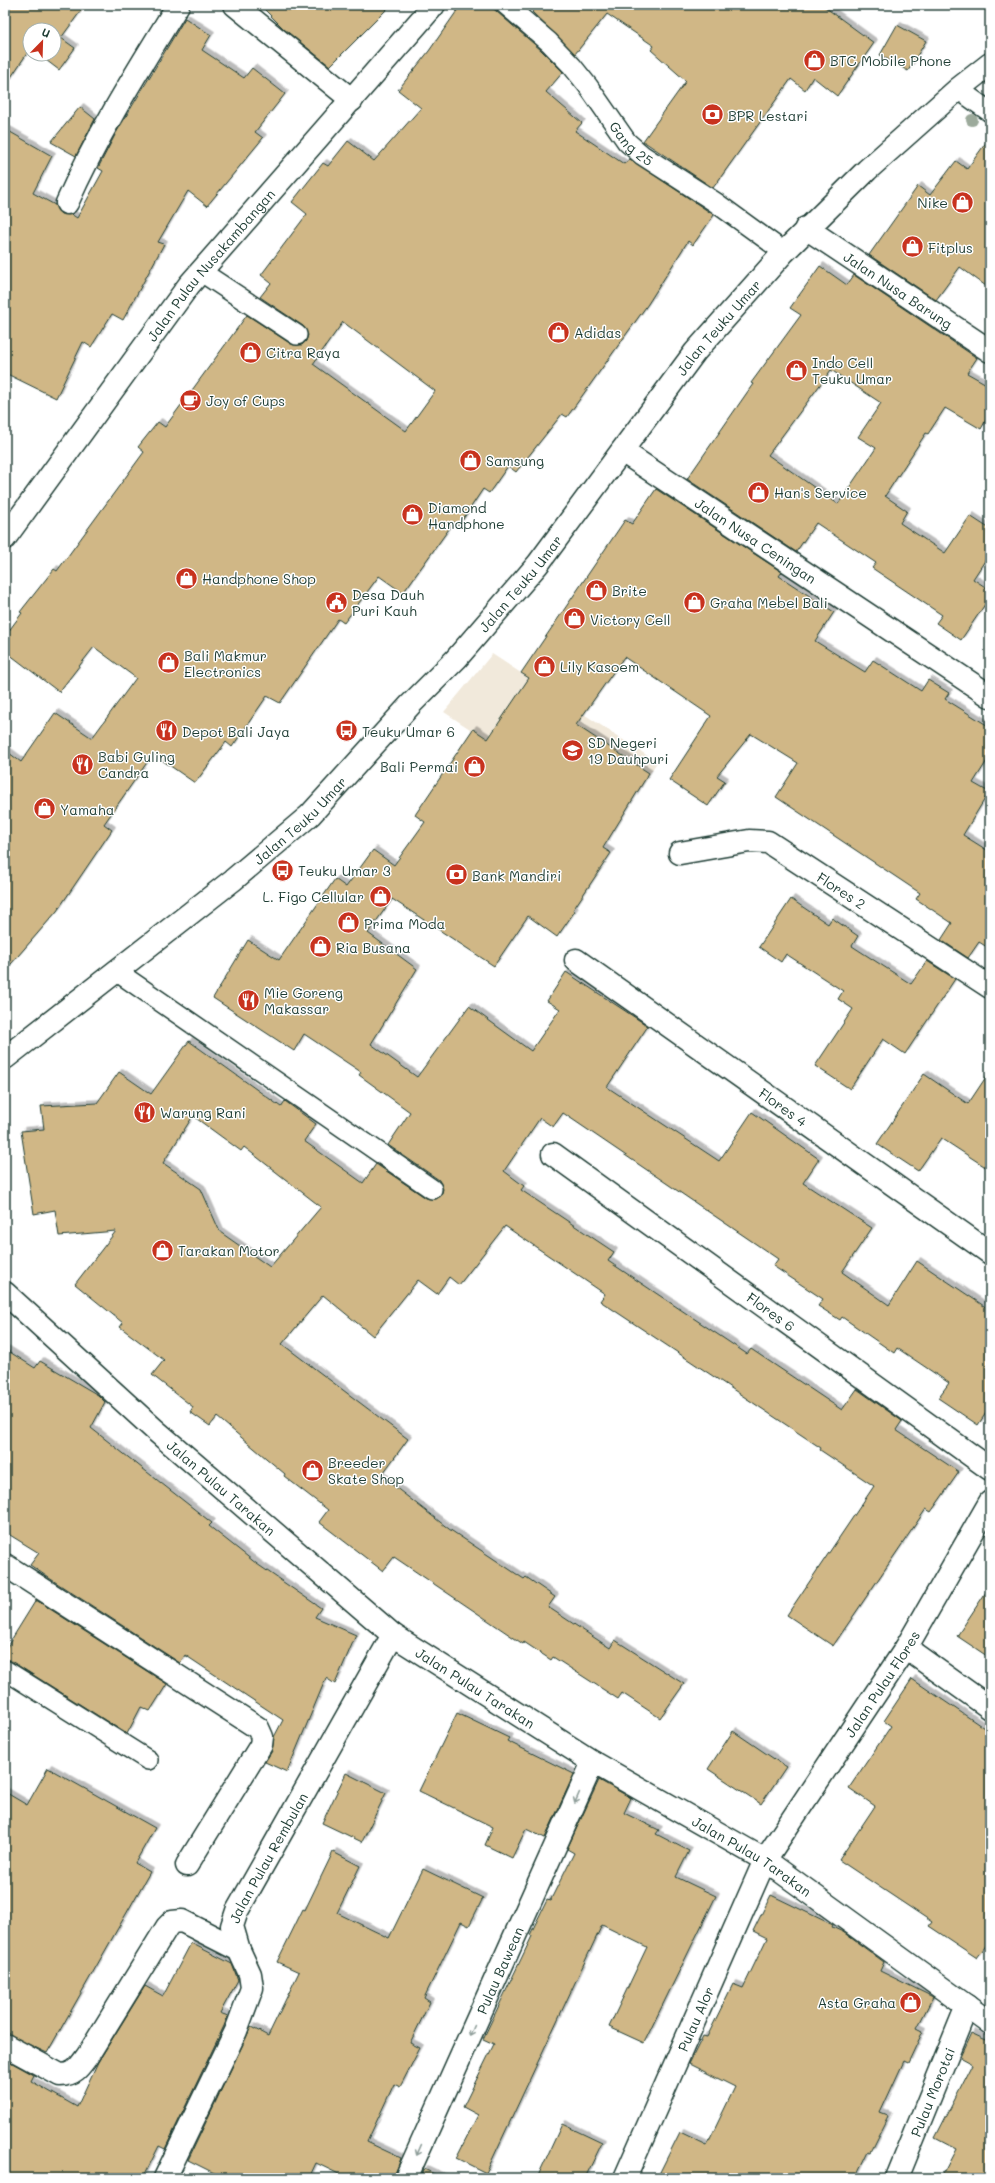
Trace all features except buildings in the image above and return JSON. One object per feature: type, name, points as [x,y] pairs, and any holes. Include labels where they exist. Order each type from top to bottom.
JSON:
[{"type":"street","points":[[67,203],[88,155],[114,109],[178,5]]},
{"type":"street","points":[[236,5],[352,100]]},
{"type":"street","name":"Jalan Pulau Nusakambangan","points":[[8,526],[200,271],[434,5]]},
{"type":"street","name":"Jalan Teuku Umar","points":[[5,1058],[233,880],[310,815],[411,704],[456,659],[538,564],[695,352],[784,252],[806,228],[867,170],[958,89],[990,64]]},
{"type":"street","name":"Jalan Nusa Barung","points":[[806,228],[990,351]]},
{"type":"street","name":"Jalan Nusa Ceningan","points":[[622,451],[990,696]]},
{"type":"street","name":"Flores 2","points":[[680,853],[749,840],[768,842],[990,988]]},
{"type":"street","name":"Flores 4","points":[[576,960],[990,1253]]},
{"type":"street","name":"Flores 6","points":[[553,1154],[990,1469]]},
{"type":"street","name":"Jalan Pulau Tarakan","points":[[5,1294],[156,1430],[392,1635],[593,1762],[765,1860],[990,2022]]},
{"type":"street","name":"Jalan Pulau Flores","points":[[765,1860],[906,1648],[990,1502]]},
{"type":"street","points":[[5,1565],[258,1728],[262,1737],[261,1745],[187,1865]]},
{"type":"street","name":"Jalan Pulau Rembulan","points":[[165,2178],[247,2006],[252,1988],[250,1974],[239,1950],[232,1926],[237,1911],[392,1635]]},
{"type":"street","points":[[906,1648],[990,1708]]},
{"type":"street","name":"Pulau Bawean","points":[[406,2178],[593,1762]]},
{"type":"street","name":"Pulau Alor","points":[[625,2178],[765,1860]]},
{"type":"street","points":[[5,2045],[60,2075],[70,2075],[78,2068],[88,2055],[167,1927],[172,1922],[182,1921],[239,1950]]},
{"type":"street","name":"Pulau Morotai","points":[[897,2178],[967,2006]]},
{"type":"lane","name":"Gang 25","points":[[506,5],[549,42],[572,66],[588,86],[627,142],[642,155],[715,202],[784,252]]},
{"type":"lane","points":[[958,89],[990,112]]},
{"type":"lane","points":[[200,271],[298,335]]},
{"type":"lane","points":[[116,971],[432,1190]]},
{"type":"lane","points":[[5,1670],[148,1760]]},
{"type":"shaded area","name":"SD Negeri 19 Dauhpuri","points":[[492,654],[657,762],[617,825],[444,712]]},
{"type":"place","name":"BTC Mobile Phone","points":[[814,60]]},
{"type":"place","name":"BPR Lestari","points":[[713,115]]},
{"type":"place","name":"Nike","points":[[963,202]]},
{"type":"place","name":"Fitplus","points":[[912,247]]},
{"type":"place","name":"Adidas","points":[[558,332]]},
{"type":"place","name":"Citra Raya","points":[[251,352]]},
{"type":"place","name":"Indo Cell Teuku Umar","points":[[796,370]]},
{"type":"place","name":"Joy of Cups","points":[[191,400]]},
{"type":"place","name":"Samsung","points":[[470,460]]},
{"type":"place","name":"Han's Service","points":[[758,492]]},
{"type":"place","name":"Diamond Handphone","points":[[412,515]]},
{"type":"place","name":"Handphone Shop","points":[[187,578]]},
{"type":"place","name":"Brite","points":[[596,590]]},
{"type":"place","name":"Desa Dauh Puri Kauh","points":[[337,602]]},
{"type":"place","name":"Graha Mebel Bali","points":[[694,602]]},
{"type":"place","name":"Victory Cell","points":[[574,619]]},
{"type":"place","name":"Bali Makmur Electronics","points":[[168,663]]},
{"type":"place","name":"Lily Kasoem","points":[[545,666]]},
{"type":"place","name":"Depot Bali Jaya","points":[[166,731]]},
{"type":"place","name":"Teuku Umar 6","points":[[347,731]]},
{"type":"place","name":"SD Negeri 19 Dauhpuri","points":[[572,750]]},
{"type":"place","name":"Babi Guling Candra","points":[[83,764]]},
{"type":"place","name":"Bali Permai","points":[[474,766]]},
{"type":"place","name":"Yamaha","points":[[44,809]]},
{"type":"place","name":"Teuku Umar 3","points":[[282,870]]},
{"type":"place","name":"Bank Mandiri","points":[[456,875]]},
{"type":"place","name":"L. Figo Cellular","points":[[380,896]]},
{"type":"place","name":"Prima Moda","points":[[348,923]]},
{"type":"place","name":"Ria Busana","points":[[320,947]]},
{"type":"place","name":"Mie Goreng Makassar","points":[[248,1000]]},
{"type":"place","name":"Warung Rani","points":[[144,1112]]},
{"type":"place","name":"Tarakan Motor","points":[[163,1250]]},
{"type":"place","name":"Breeder Skate Shop","points":[[313,1470]]},
{"type":"place","name":"Asta Graha","points":[[911,2002]]}]
